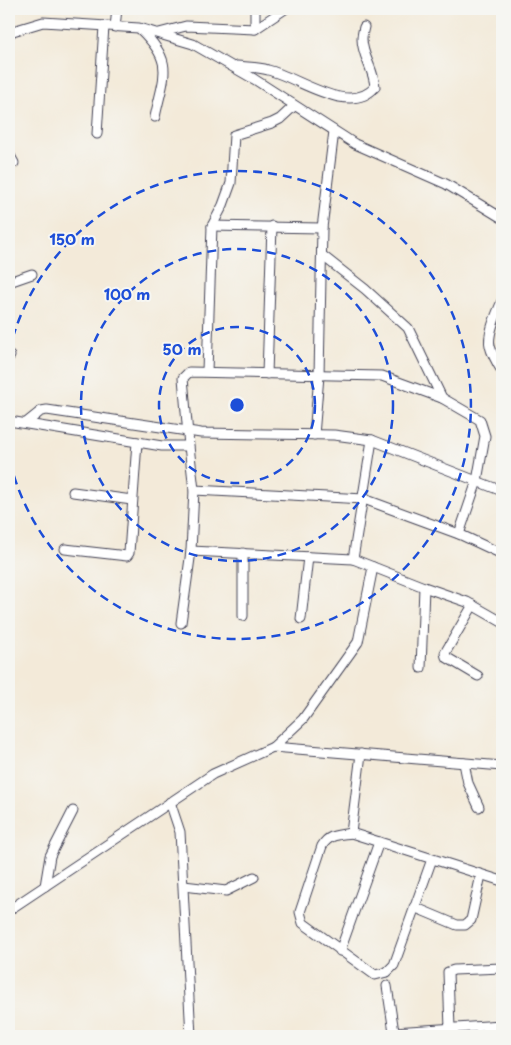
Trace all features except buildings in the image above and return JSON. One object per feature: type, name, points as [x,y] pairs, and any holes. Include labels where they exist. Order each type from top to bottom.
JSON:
[{"type":"street","points":[[115,27],[117,9]]},
{"type":"street","points":[[255,9],[255,29]]},
{"type":"street","points":[[156,33],[186,26],[255,29],[285,9]]},
{"type":"street","points":[[9,34],[43,22],[139,28],[193,44],[254,79],[355,144],[446,184],[502,218]]},
{"type":"street","points":[[97,134],[104,26]]},
{"type":"street","points":[[231,66],[268,70],[332,96],[356,98],[369,94],[375,86],[375,76],[365,55],[362,39],[364,27]]},
{"type":"street","points":[[139,28],[154,42],[162,56],[165,69],[155,117]]},
{"type":"street","points":[[207,371],[212,226],[223,205],[231,183],[234,135],[272,123],[280,119],[294,106]]},
{"type":"street","points":[[314,435],[319,376],[323,256],[322,228],[334,131]]},
{"type":"street","points":[[9,154],[14,163]]},
{"type":"street","points":[[212,226],[322,228]]},
{"type":"street","points":[[267,374],[272,226]]},
{"type":"street","points":[[323,256],[365,289],[408,328],[442,398]]},
{"type":"street","points":[[9,282],[32,274]]},
{"type":"street","points":[[502,302],[494,320],[489,345],[502,371]]},
{"type":"street","points":[[181,622],[191,551],[194,490],[188,446],[183,378],[189,372],[382,376],[442,398],[480,420],[485,436],[477,481],[458,534]]},
{"type":"street","points":[[26,423],[41,411],[48,410],[201,433],[334,435],[372,440],[502,491]]},
{"type":"street","points":[[9,421],[162,446],[188,446]]},
{"type":"street","points":[[352,559],[364,499],[372,440]]},
{"type":"street","points":[[65,548],[127,556],[129,553],[137,442]]},
{"type":"street","points":[[194,490],[364,499],[458,534],[502,554]]},
{"type":"street","points":[[73,492],[132,500]]},
{"type":"street","points":[[191,551],[352,559],[473,605],[502,622]]},
{"type":"street","points":[[243,553],[243,616]]},
{"type":"street","points":[[301,619],[308,557]]},
{"type":"street","points":[[9,910],[213,774],[273,747],[303,719],[358,642],[372,566]]},
{"type":"street","points":[[421,668],[424,587]]},
{"type":"street","points":[[473,605],[445,653],[446,658],[478,676]]},
{"type":"street","points":[[273,747],[464,763],[500,763]]},
{"type":"street","points":[[352,833],[361,754]]},
{"type":"street","points":[[464,763],[468,783],[479,807]]},
{"type":"street","points":[[170,802],[180,832],[191,1036]]},
{"type":"street","points":[[44,886],[50,856],[73,811]]},
{"type":"street","points":[[432,859],[394,965],[387,972],[375,975],[303,923],[300,912],[322,846],[326,839],[352,833],[502,881]]},
{"type":"street","points":[[340,951],[379,842]]},
{"type":"street","points":[[414,907],[457,925],[465,925],[471,920],[481,874]]},
{"type":"street","points":[[184,886],[226,891],[254,877]]},
{"type":"street","points":[[450,1029],[448,972],[454,970],[502,968]]},
{"type":"street","points":[[387,986],[395,1034],[502,1025]]}]
